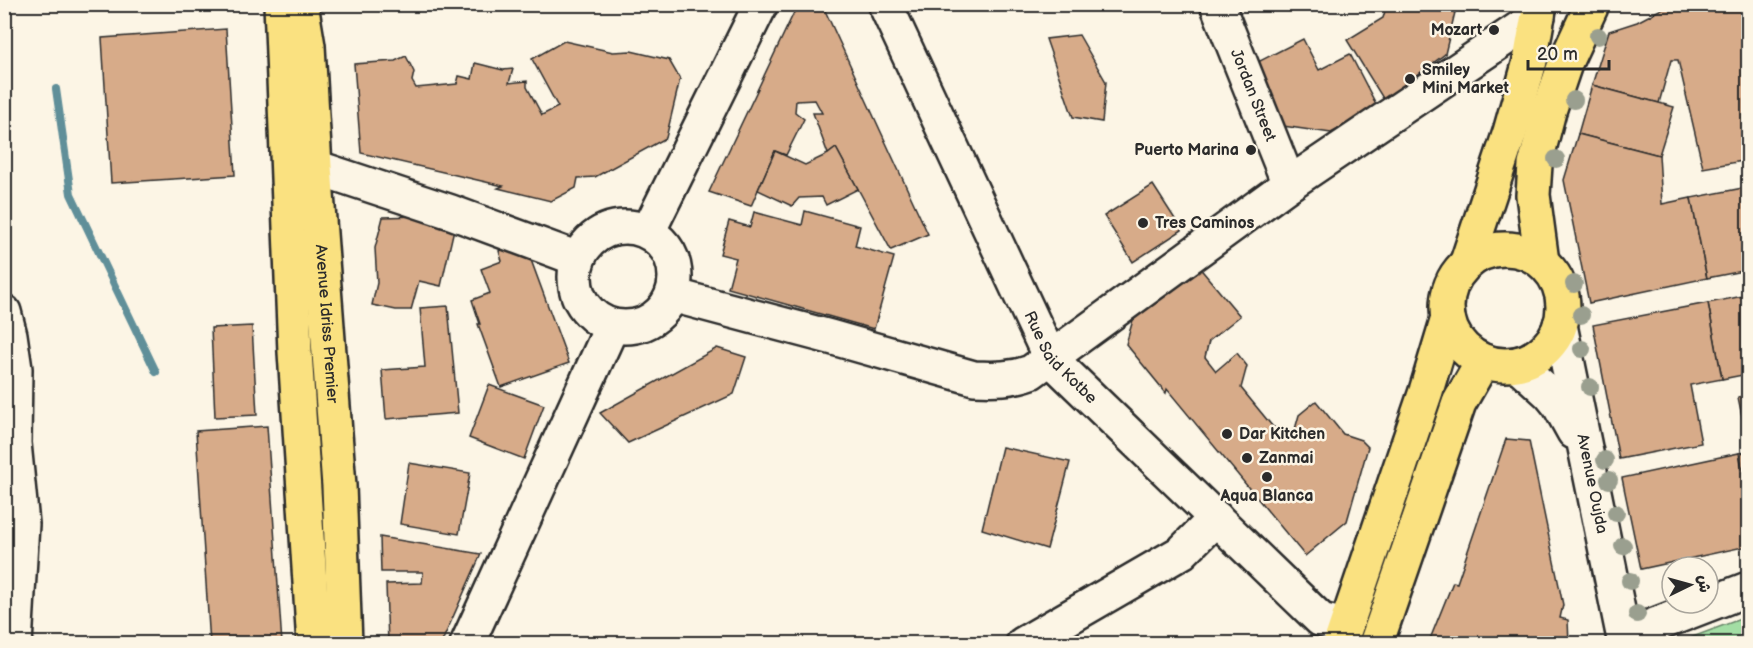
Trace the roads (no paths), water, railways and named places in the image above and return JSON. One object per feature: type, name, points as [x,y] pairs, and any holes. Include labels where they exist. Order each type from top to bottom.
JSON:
[{"type":"main road","name":"Avenue Idriss Premier","points":[[281,4],[294,329],[314,644]]},
{"type":"main road","name":"Avenue Idriss Premier","points":[[301,4],[308,46],[339,486],[345,644]]},
{"type":"main road","points":[[1542,262],[1533,195],[1535,165],[1549,111],[1589,5]]},
{"type":"main road","points":[[1467,262],[1510,132],[1530,61],[1539,10]]},
{"type":"main road","points":[[1376,644],[1460,404],[1478,370],[1531,358],[1544,350],[1554,338],[1560,325],[1563,311],[1562,297],[1555,278],[1542,262],[1515,249],[1498,249],[1481,253],[1467,262],[1457,274],[1450,288],[1447,302],[1448,318],[1455,337],[1468,352],[1501,363]]},
{"type":"main road","points":[[1342,635],[1426,392],[1448,318]]},
{"type":"street","points":[[648,232],[761,4]]},
{"type":"street","name":"Rue Said Kotbe","points":[[885,4],[1050,358],[1321,620],[1342,635]]},
{"type":"street","name":"Jordan Street","points":[[1217,4],[1289,184]]},
{"type":"street","points":[[672,295],[975,378],[998,380],[1018,377],[1031,372],[1289,184],[1539,10]]},
{"type":"street","points":[[315,167],[451,212],[578,259]]},
{"type":"street","points":[[615,227],[632,227],[648,232],[669,252],[674,266],[675,281],[672,295],[665,308],[654,318],[641,325],[612,326],[597,319],[584,308],[576,292],[574,275],[578,259],[586,244],[599,233],[615,227]]},
{"type":"street","points":[[4,312],[15,369],[9,444],[22,524],[15,644]]},
{"type":"street","name":"Avenue Oujda","points":[[1560,325],[1625,640]]},
{"type":"street","points":[[467,644],[612,326]]},
{"type":"street","points":[[1501,363],[1538,382],[1558,405],[1586,454]]},
{"type":"street","points":[[1023,644],[1182,552],[1216,518]]},
{"type":"street","points":[[1625,640],[1749,589]]},
{"type":"waterway","points":[[56,89],[71,194],[156,372]]},
{"type":"place","name":"Mozart","points":[[1494,30]]},
{"type":"place","name":"Smiley Mini Market","points":[[1410,79]]},
{"type":"place","name":"Puerto Marina","points":[[1251,150]]},
{"type":"place","name":"Tres Caminos","points":[[1143,223]]},
{"type":"place","name":"Dar Kitchen","points":[[1227,434]]},
{"type":"place","name":"Zanmai","points":[[1247,458]]},
{"type":"place","name":"Aqua Blanca","points":[[1267,477]]}]
